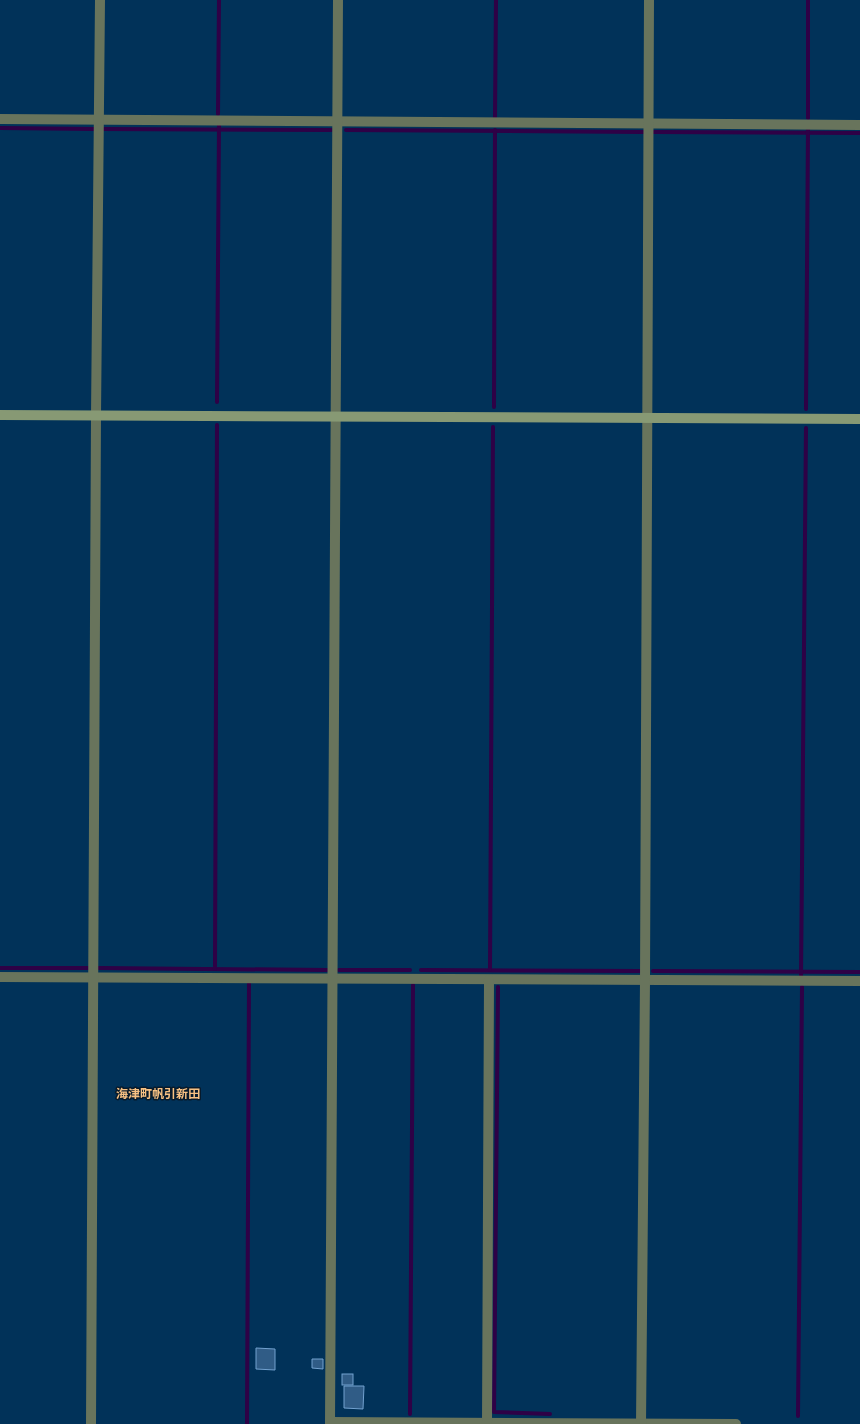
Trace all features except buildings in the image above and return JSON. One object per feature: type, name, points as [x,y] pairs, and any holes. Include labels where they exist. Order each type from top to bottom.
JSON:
[{"type":"street","points":[[91,1424],[96,416],[100,0]]},
{"type":"street","points":[[338,0],[330,1423],[736,1424]]},
{"type":"street","points":[[641,1423],[645,981],[649,0]]},
{"type":"street","points":[[0,119],[860,126]]},
{"type":"street","points":[[0,415],[860,419]]},
{"type":"street","points":[[0,977],[333,980],[860,981]]},
{"type":"street","points":[[487,1423],[489,980]]},
{"type":"waterway","points":[[218,114],[219,0]]},
{"type":"waterway","points":[[495,118],[496,0]]},
{"type":"waterway","points":[[808,0],[808,118]]},
{"type":"waterway","points":[[217,402],[219,125]]},
{"type":"waterway","points":[[0,128],[94,129]]},
{"type":"waterway","points":[[806,409],[808,128]]},
{"type":"waterway","points":[[102,129],[331,130]]},
{"type":"waterway","points":[[346,130],[644,132]]},
{"type":"waterway","points":[[494,407],[495,130]]},
{"type":"waterway","points":[[654,132],[860,133]]},
{"type":"waterway","points":[[215,969],[217,425]]},
{"type":"waterway","points":[[490,970],[493,427]]},
{"type":"waterway","points":[[801,977],[806,428]]},
{"type":"waterway","points":[[0,968],[89,968]]},
{"type":"waterway","points":[[99,968],[327,970]]},
{"type":"waterway","points":[[339,970],[410,970]]},
{"type":"waterway","points":[[421,970],[640,971]]},
{"type":"waterway","points":[[653,971],[860,972]]},
{"type":"waterway","points":[[247,1424],[249,983]]},
{"type":"waterway","points":[[410,1414],[413,985]]},
{"type":"waterway","points":[[498,987],[494,1412],[550,1414]]},
{"type":"waterway","points":[[798,1416],[802,987]]},
{"type":"district","name":"海津町帆引新田","points":[[158,1094]]}]
